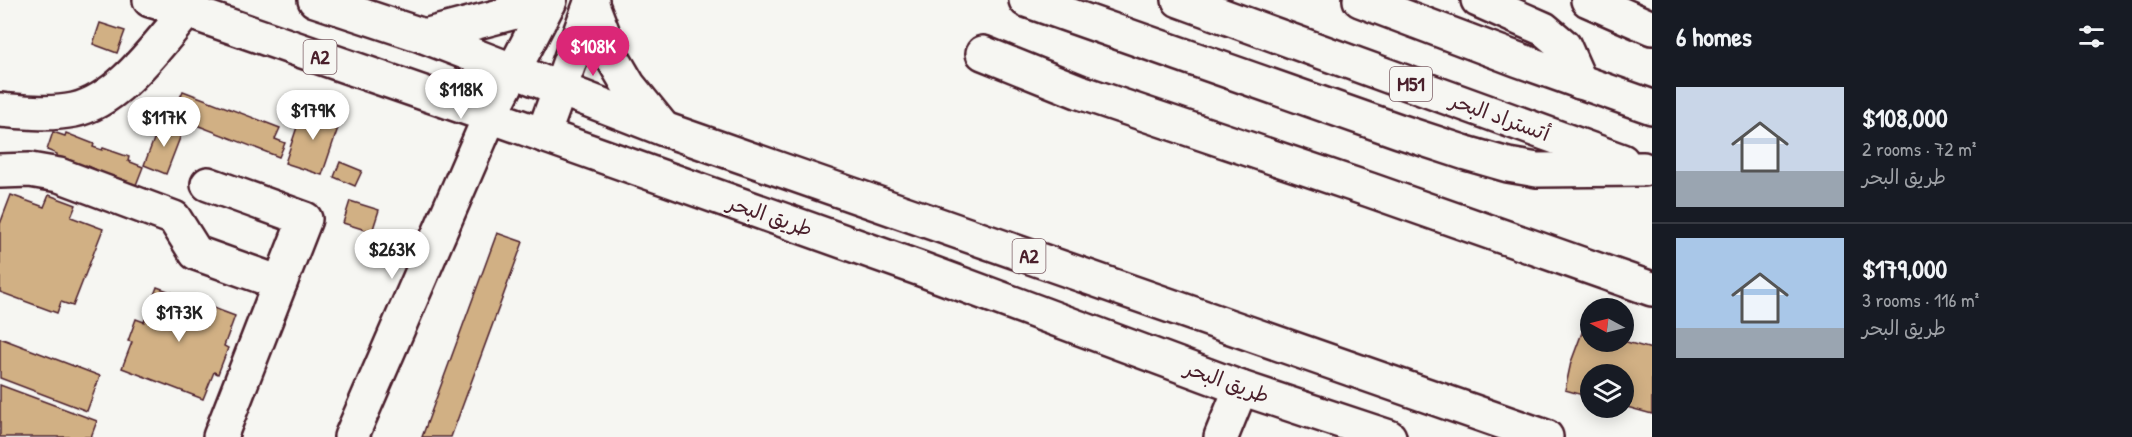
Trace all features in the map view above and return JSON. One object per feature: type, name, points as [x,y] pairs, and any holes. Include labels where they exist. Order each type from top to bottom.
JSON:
[{"type":"main road","name":"طريق البحر","points":[[150,0],[188,5],[490,116],[921,269],[1241,388],[1389,437]]},
{"type":"main road","name":"A2","points":[[315,0],[424,36],[664,129],[1546,437]]},
{"type":"main road","points":[[1026,0],[1399,131],[1508,165],[1537,170],[1647,170]]},
{"type":"main road","name":"أتستراد البحر","points":[[1179,0],[1647,170]]},
{"type":"main road","points":[[1360,0],[1580,82],[1652,106]]},
{"type":"main road","points":[[1479,0],[1544,29],[1564,46],[1580,82]]},
{"type":"main road","points":[[1587,0],[1652,28]]},
{"type":"main road","points":[[543,135],[592,1]]},
{"type":"main road","points":[[592,1],[612,57],[629,86],[664,129]]},
{"type":"main road","points":[[424,36],[549,2]]},
{"type":"main road","points":[[351,437],[490,116],[549,2]]},
{"type":"main road","points":[[0,110],[48,113],[75,110],[107,95],[129,78],[188,5]]},
{"type":"main road","points":[[983,53],[1080,92],[1652,289]]},
{"type":"main road","points":[[0,171],[30,170],[59,175],[174,218],[196,253],[280,283]]},
{"type":"main road","points":[[208,184],[305,219],[220,437]]},
{"type":"main road","points":[[1221,437],[1241,388]]},
{"type":"building","points":[[100,23],[125,31],[117,53],[93,44]]},
{"type":"building","points":[[183,91],[280,128],[275,139],[285,143],[279,157],[168,114],[172,105],[176,107]]},
{"type":"building","points":[[304,106],[341,119],[322,175],[285,163]]},
{"type":"building","points":[[161,121],[183,130],[166,174],[144,165]]},
{"type":"building","points":[[53,132],[65,136],[66,133],[94,144],[93,147],[129,157],[128,161],[143,167],[136,185],[94,171],[95,169],[86,165],[84,168],[57,157],[57,154],[47,150]]},
{"type":"building","points":[[340,162],[362,171],[355,186],[334,177]]},
{"type":"building","points":[[11,195],[44,207],[49,195],[76,205],[71,217],[103,229],[73,306],[61,302],[57,313],[0,292],[0,224]]},
{"type":"building","points":[[350,201],[379,210],[372,232],[343,223]]},
{"type":"building","points":[[497,233],[523,242],[451,437],[422,437]]},
{"type":"building","points":[[157,287],[235,316],[224,346],[228,348],[218,374],[214,372],[203,399],[122,368],[132,342],[128,341],[136,319],[144,322]]},
{"type":"building","points":[[0,338],[100,376],[87,411],[0,378]]},
{"type":"building","points":[[1580,338],[1580,352],[1634,352],[1634,344],[1652,349],[1652,414],[1634,409],[1634,364],[1580,364],[1580,394],[1565,390],[1571,362]]},
{"type":"building","points":[[0,385],[97,421],[91,437],[0,437]]}]
